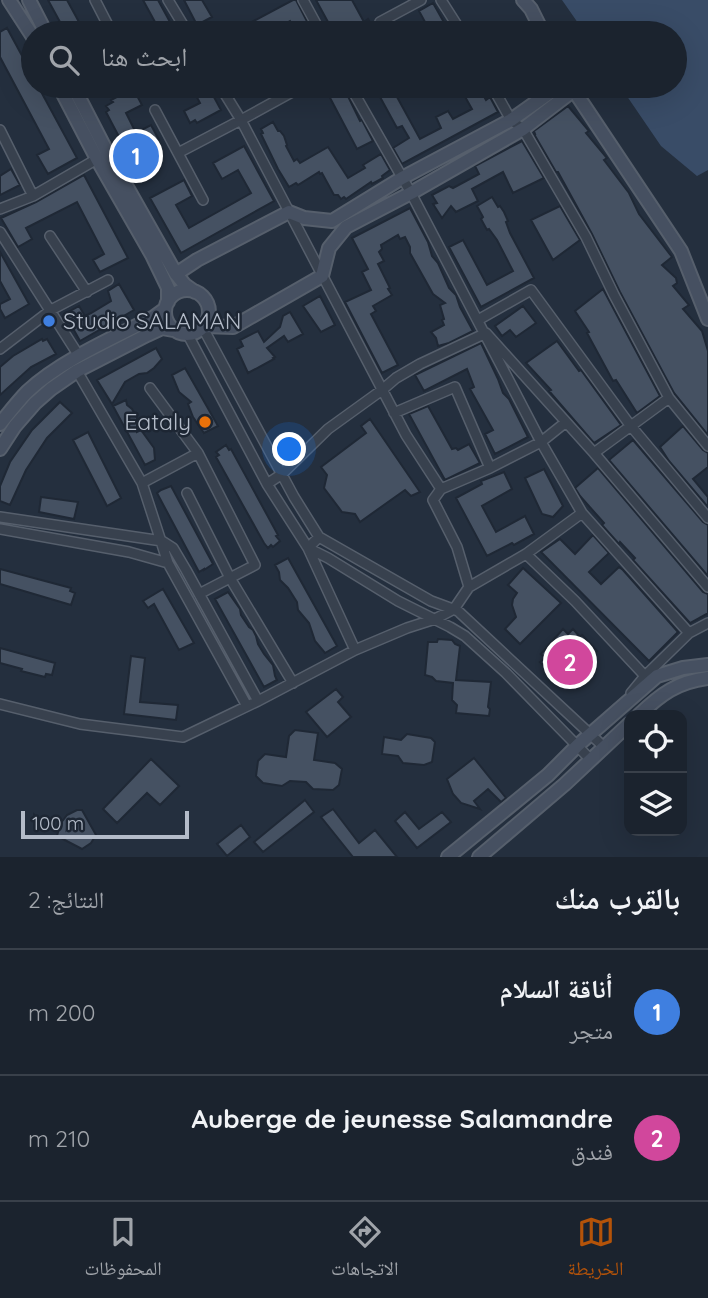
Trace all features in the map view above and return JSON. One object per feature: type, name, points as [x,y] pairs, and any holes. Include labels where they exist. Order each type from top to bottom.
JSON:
[{"type":"street","points":[[9,0],[23,21]]},
{"type":"street","points":[[29,0],[40,21]]},
{"type":"street","points":[[95,0],[106,21]]},
{"type":"street","points":[[167,0],[180,21]]},
{"type":"street","points":[[303,0],[314,21]]},
{"type":"street","points":[[382,21],[421,0]]},
{"type":"street","points":[[441,0],[454,21]]},
{"type":"street","points":[[523,0],[537,21]]},
{"type":"street","points":[[64,98],[168,288],[165,317],[173,330]]},
{"type":"street","points":[[0,449],[35,403],[77,371],[162,328],[188,335],[196,333],[204,327],[209,314],[209,307],[201,295],[185,285],[176,274],[79,98]]},
{"type":"street","points":[[228,98],[242,120],[394,413],[441,489]]},
{"type":"street","points":[[178,153],[281,98]]},
{"type":"street","points":[[357,98],[411,193],[541,442],[582,513],[689,632]]},
{"type":"street","points":[[499,98],[511,120],[523,129],[586,237],[669,398],[708,446]]},
{"type":"street","points":[[289,212],[303,218],[332,220],[402,178],[511,120],[542,98]]},
{"type":"street","points":[[204,327],[233,327],[322,276],[329,248],[346,227],[523,129],[560,98]]},
{"type":"street","points":[[579,98],[681,251],[708,319]]},
{"type":"street","points":[[155,110],[203,200]]},
{"type":"street","points":[[0,130],[33,196]]},
{"type":"street","points":[[0,209],[33,196],[97,159]]},
{"type":"street","points":[[176,274],[197,260],[289,212]]},
{"type":"street","points":[[0,232],[79,356]]},
{"type":"street","points":[[50,236],[87,292]]},
{"type":"street","points":[[0,349],[51,310],[108,280]]},
{"type":"street","points":[[478,320],[531,290],[631,425],[708,518]]},
{"type":"street","points":[[0,424],[28,391],[46,377],[79,356],[155,317],[179,292],[195,292]]},
{"type":"street","points":[[204,327],[294,498],[319,537],[431,601],[458,611],[604,747]]},
{"type":"street","points":[[267,484],[282,474],[328,429],[396,378],[486,333]]},
{"type":"street","points":[[486,333],[594,453],[708,587]]},
{"type":"street","points":[[188,335],[267,484],[308,548],[355,650]]},
{"type":"street","points":[[77,371],[142,483],[168,564],[247,706]]},
{"type":"street","points":[[394,413],[455,387],[490,468]]},
{"type":"street","points":[[150,388],[198,453],[255,565],[199,594]]},
{"type":"street","points":[[594,453],[669,398]]},
{"type":"street","points":[[469,587],[457,547],[432,500],[441,489],[541,442],[566,422]]},
{"type":"street","points":[[142,483],[198,453]]},
{"type":"street","points":[[187,493],[230,578],[293,683]]},
{"type":"street","points":[[0,704],[80,724],[183,737],[355,650],[407,628],[435,620],[454,609],[469,587],[526,554],[582,513]]},
{"type":"street","points":[[0,517],[162,541],[173,548],[258,701]]},
{"type":"street","points":[[0,529],[128,552],[168,564]]},
{"type":"street","points":[[308,548],[319,537]]},
{"type":"street","points":[[308,548],[398,601],[465,636],[591,760]]},
{"type":"street","points":[[526,554],[575,601],[645,676]]},
{"type":"street","points":[[614,713],[645,676],[689,632],[708,623]]},
{"type":"street","points":[[448,857],[548,775],[657,676],[683,668],[708,665]]},
{"type":"street","points":[[644,710],[659,696],[677,686],[708,678]]},
{"type":"street","points":[[479,857],[524,820],[624,729]]},
{"type":"water","points":[[562,0],[708,0],[708,170],[697,176],[661,146],[628,98],[687,98],[687,21],[577,21]]},
{"type":"building","points":[[48,0],[67,0],[78,21],[59,21]]},
{"type":"building","points":[[143,0],[158,0],[169,21],[154,21]]},
{"type":"building","points":[[184,0],[202,0],[212,17],[204,21],[195,21]]},
{"type":"building","points":[[296,0],[307,21],[290,21],[254,21]]},
{"type":"building","points":[[316,0],[352,0],[363,21],[327,21]]},
{"type":"building","points":[[433,3],[443,21],[424,21],[419,11]]},
{"type":"building","points":[[7,28],[21,54],[21,96],[0,57],[0,32]]},
{"type":"building","points":[[22,98],[44,98],[77,158],[48,174],[37,155],[49,149]]},
{"type":"building","points":[[138,98],[142,105],[126,113],[136,133],[151,125],[159,140],[154,143],[156,145],[133,158],[129,151],[127,152],[106,112],[109,110],[106,106],[113,102],[111,100]]},
{"type":"building","points":[[197,98],[214,98],[221,110],[197,123],[195,120],[190,123],[184,111],[200,103]]},
{"type":"building","points":[[330,98],[349,98],[360,121],[362,120],[373,141],[357,149]]},
{"type":"building","points":[[381,98],[398,98],[420,139],[441,128],[436,117],[448,111],[453,119],[472,109],[466,98],[491,98],[498,112],[402,164],[393,148],[409,138],[402,126],[397,128]]},
{"type":"building","points":[[568,106],[589,131],[586,133],[607,158],[604,160],[629,193],[639,214],[672,257],[662,265],[676,278],[677,283],[673,286],[689,305],[683,309],[702,331],[708,351],[708,435],[674,393],[592,234],[534,134],[534,131]]},
{"type":"building","points":[[273,122],[284,136],[294,161],[297,159],[300,163],[328,147],[348,178],[381,154],[390,170],[383,178],[372,184],[371,182],[346,199],[334,195],[319,172],[298,185],[296,183],[289,187],[261,134],[261,129]]},
{"type":"building","points":[[522,141],[544,178],[513,193],[503,172],[472,189],[478,201],[456,212],[451,206],[442,218],[433,204],[437,203],[432,195],[449,186],[453,188],[479,174],[475,166]]},
{"type":"building","points":[[244,146],[274,201],[181,253],[150,198],[184,180],[192,196],[176,205],[189,228],[251,193],[238,170],[222,179],[213,163]]},
{"type":"building","points":[[11,169],[20,185],[0,195],[0,176]]},
{"type":"building","points":[[84,175],[128,258],[100,272],[93,260],[104,254],[77,202],[26,228],[32,239],[18,247],[1,218]]},
{"type":"building","points":[[492,197],[504,212],[510,233],[534,278],[481,307],[449,247],[463,240],[487,285],[513,271],[497,240],[489,229],[487,230],[477,206]]},
{"type":"building","points":[[560,206],[580,240],[553,260],[531,220]]},
{"type":"building","points":[[410,208],[428,242],[432,256],[449,288],[456,295],[473,331],[438,346],[431,332],[444,325],[440,305],[445,303],[433,294],[410,253],[405,237],[400,239],[398,235],[381,245],[379,252],[384,261],[378,264],[392,295],[373,306],[376,311],[371,314],[398,365],[382,373],[345,302],[371,290],[362,272],[368,269],[352,238]]},
{"type":"building","points":[[0,252],[29,304],[5,318],[0,304],[10,299],[0,281]]},
{"type":"building","points":[[119,284],[134,310],[80,341],[65,314],[79,306],[85,316],[91,313],[111,301],[108,291]]},
{"type":"building","points":[[603,289],[660,396],[637,413],[616,380],[613,381],[587,333],[589,332],[575,311]]},
{"type":"building","points":[[320,296],[335,325],[321,332],[303,306]]},
{"type":"building","points":[[523,306],[536,323],[516,337],[510,330],[502,336],[495,326]]},
{"type":"building","points":[[290,312],[303,334],[288,342],[284,336],[267,348],[274,359],[248,373],[237,349],[243,346],[240,340],[258,331],[264,342],[280,327],[283,316]]},
{"type":"building","points":[[42,339],[47,339],[56,354],[31,367],[0,395],[0,367]]},
{"type":"building","points":[[557,341],[621,425],[594,443],[526,363]]},
{"type":"building","points":[[481,343],[503,393],[509,399],[528,437],[495,454],[485,434],[493,430],[470,389],[474,387],[467,369],[424,391],[415,375]]},
{"type":"building","points":[[156,348],[162,359],[147,373],[139,374],[125,382],[112,404],[97,380]]},
{"type":"building","points":[[185,368],[218,426],[204,433],[193,417],[188,404],[191,402],[179,392],[172,375]]},
{"type":"building","points":[[126,400],[137,418],[137,432],[141,430],[154,448],[155,460],[145,465],[113,406]]},
{"type":"building","points":[[60,402],[72,413],[47,438],[26,470],[10,505],[0,501],[0,486],[10,462],[32,430]]},
{"type":"building","points":[[428,406],[452,449],[458,450],[469,444],[480,463],[445,480],[409,414]]},
{"type":"building","points":[[370,419],[420,492],[411,496],[405,490],[360,522],[355,514],[342,512],[324,488],[327,475],[321,467],[366,433],[361,426]]},
{"type":"building","points":[[683,426],[708,453],[708,467],[693,479],[708,497],[708,507],[660,447]]},
{"type":"building","points":[[88,432],[121,498],[107,506],[73,440]]},
{"type":"building","points":[[633,440],[708,525],[708,576],[609,460]]},
{"type":"building","points":[[226,445],[231,449],[278,535],[276,536],[280,541],[273,547],[271,545],[268,548],[264,543],[216,457],[219,455],[216,452]]},
{"type":"building","points":[[598,468],[703,592],[708,594],[708,613],[690,623],[633,560],[635,558],[602,525],[604,523],[580,496],[575,488]]},
{"type":"building","points":[[544,469],[563,506],[553,517],[542,514],[525,478]]},
{"type":"building","points":[[504,472],[512,489],[482,506],[496,532],[525,516],[534,534],[487,556],[456,498],[482,484],[481,481]]},
{"type":"building","points":[[171,486],[213,564],[199,572],[157,493]]},
{"type":"building","points":[[41,497],[78,502],[74,519],[39,512]]},
{"type":"building","points":[[593,535],[609,553],[589,572],[601,584],[619,567],[678,632],[649,661],[541,552],[560,539],[575,554]]},
{"type":"building","points":[[288,558],[337,646],[325,653],[315,641],[309,623],[298,610],[297,602],[280,580],[275,565]]},
{"type":"building","points":[[523,568],[561,603],[520,644],[505,629],[516,617],[512,605],[517,593],[508,585]]},
{"type":"building","points":[[0,569],[71,588],[70,591],[75,593],[71,605],[0,584]]},
{"type":"building","points":[[163,589],[194,643],[179,650],[154,604],[148,608],[143,601]]},
{"type":"building","points":[[228,592],[273,665],[277,680],[264,687],[215,599]]},
{"type":"building","points":[[563,629],[568,634],[573,629],[597,651],[588,661],[591,663],[565,686],[540,662],[545,658],[541,654]],"holes":[[[568,642],[581,654],[566,671],[553,659]]]},
{"type":"building","points":[[438,639],[452,640],[460,646],[456,680],[491,682],[489,716],[456,713],[457,705],[452,700],[453,683],[436,681],[425,675],[428,642],[437,642]]},
{"type":"building","points":[[0,648],[55,663],[52,675],[46,674],[45,677],[0,663]]},
{"type":"building","points":[[131,656],[145,658],[140,702],[178,705],[176,720],[124,714]]},
{"type":"building","points":[[336,689],[343,697],[338,702],[351,717],[327,737],[306,712]]},
{"type":"building","points":[[295,730],[318,733],[314,760],[335,763],[342,769],[339,785],[333,790],[313,789],[306,782],[290,781],[282,786],[263,783],[256,776],[258,761],[265,754],[286,757],[289,736]]},
{"type":"building","points":[[407,734],[431,738],[435,742],[432,762],[424,765],[403,763],[398,756],[382,754],[384,737],[401,740]]},
{"type":"building","points":[[474,758],[506,798],[501,802],[488,789],[474,801],[480,809],[461,803],[453,794],[447,779]]},
{"type":"building","points":[[151,759],[179,786],[160,805],[147,793],[117,823],[103,809]]},
{"type":"building","points":[[305,800],[314,812],[263,852],[254,842]]},
{"type":"building","points":[[333,809],[359,843],[375,830],[397,857],[353,857],[321,817]]},
{"type":"building","points":[[82,810],[96,835],[91,843],[82,849],[57,836],[60,824],[67,815]]},
{"type":"building","points":[[405,812],[419,829],[442,812],[451,822],[417,848],[395,821]]},
{"type":"building","points":[[241,825],[250,837],[227,856],[217,844]]},
{"type":"place","name":"أناقة السلام","points":[[136,156]]},
{"type":"place","name":"Studio SALAMAN","points":[[49,321]]},
{"type":"place","name":"Eataly","points":[[205,422]]},
{"type":"place","name":"Auberge de jeunesse Salamandre","points":[[570,662]]}]
